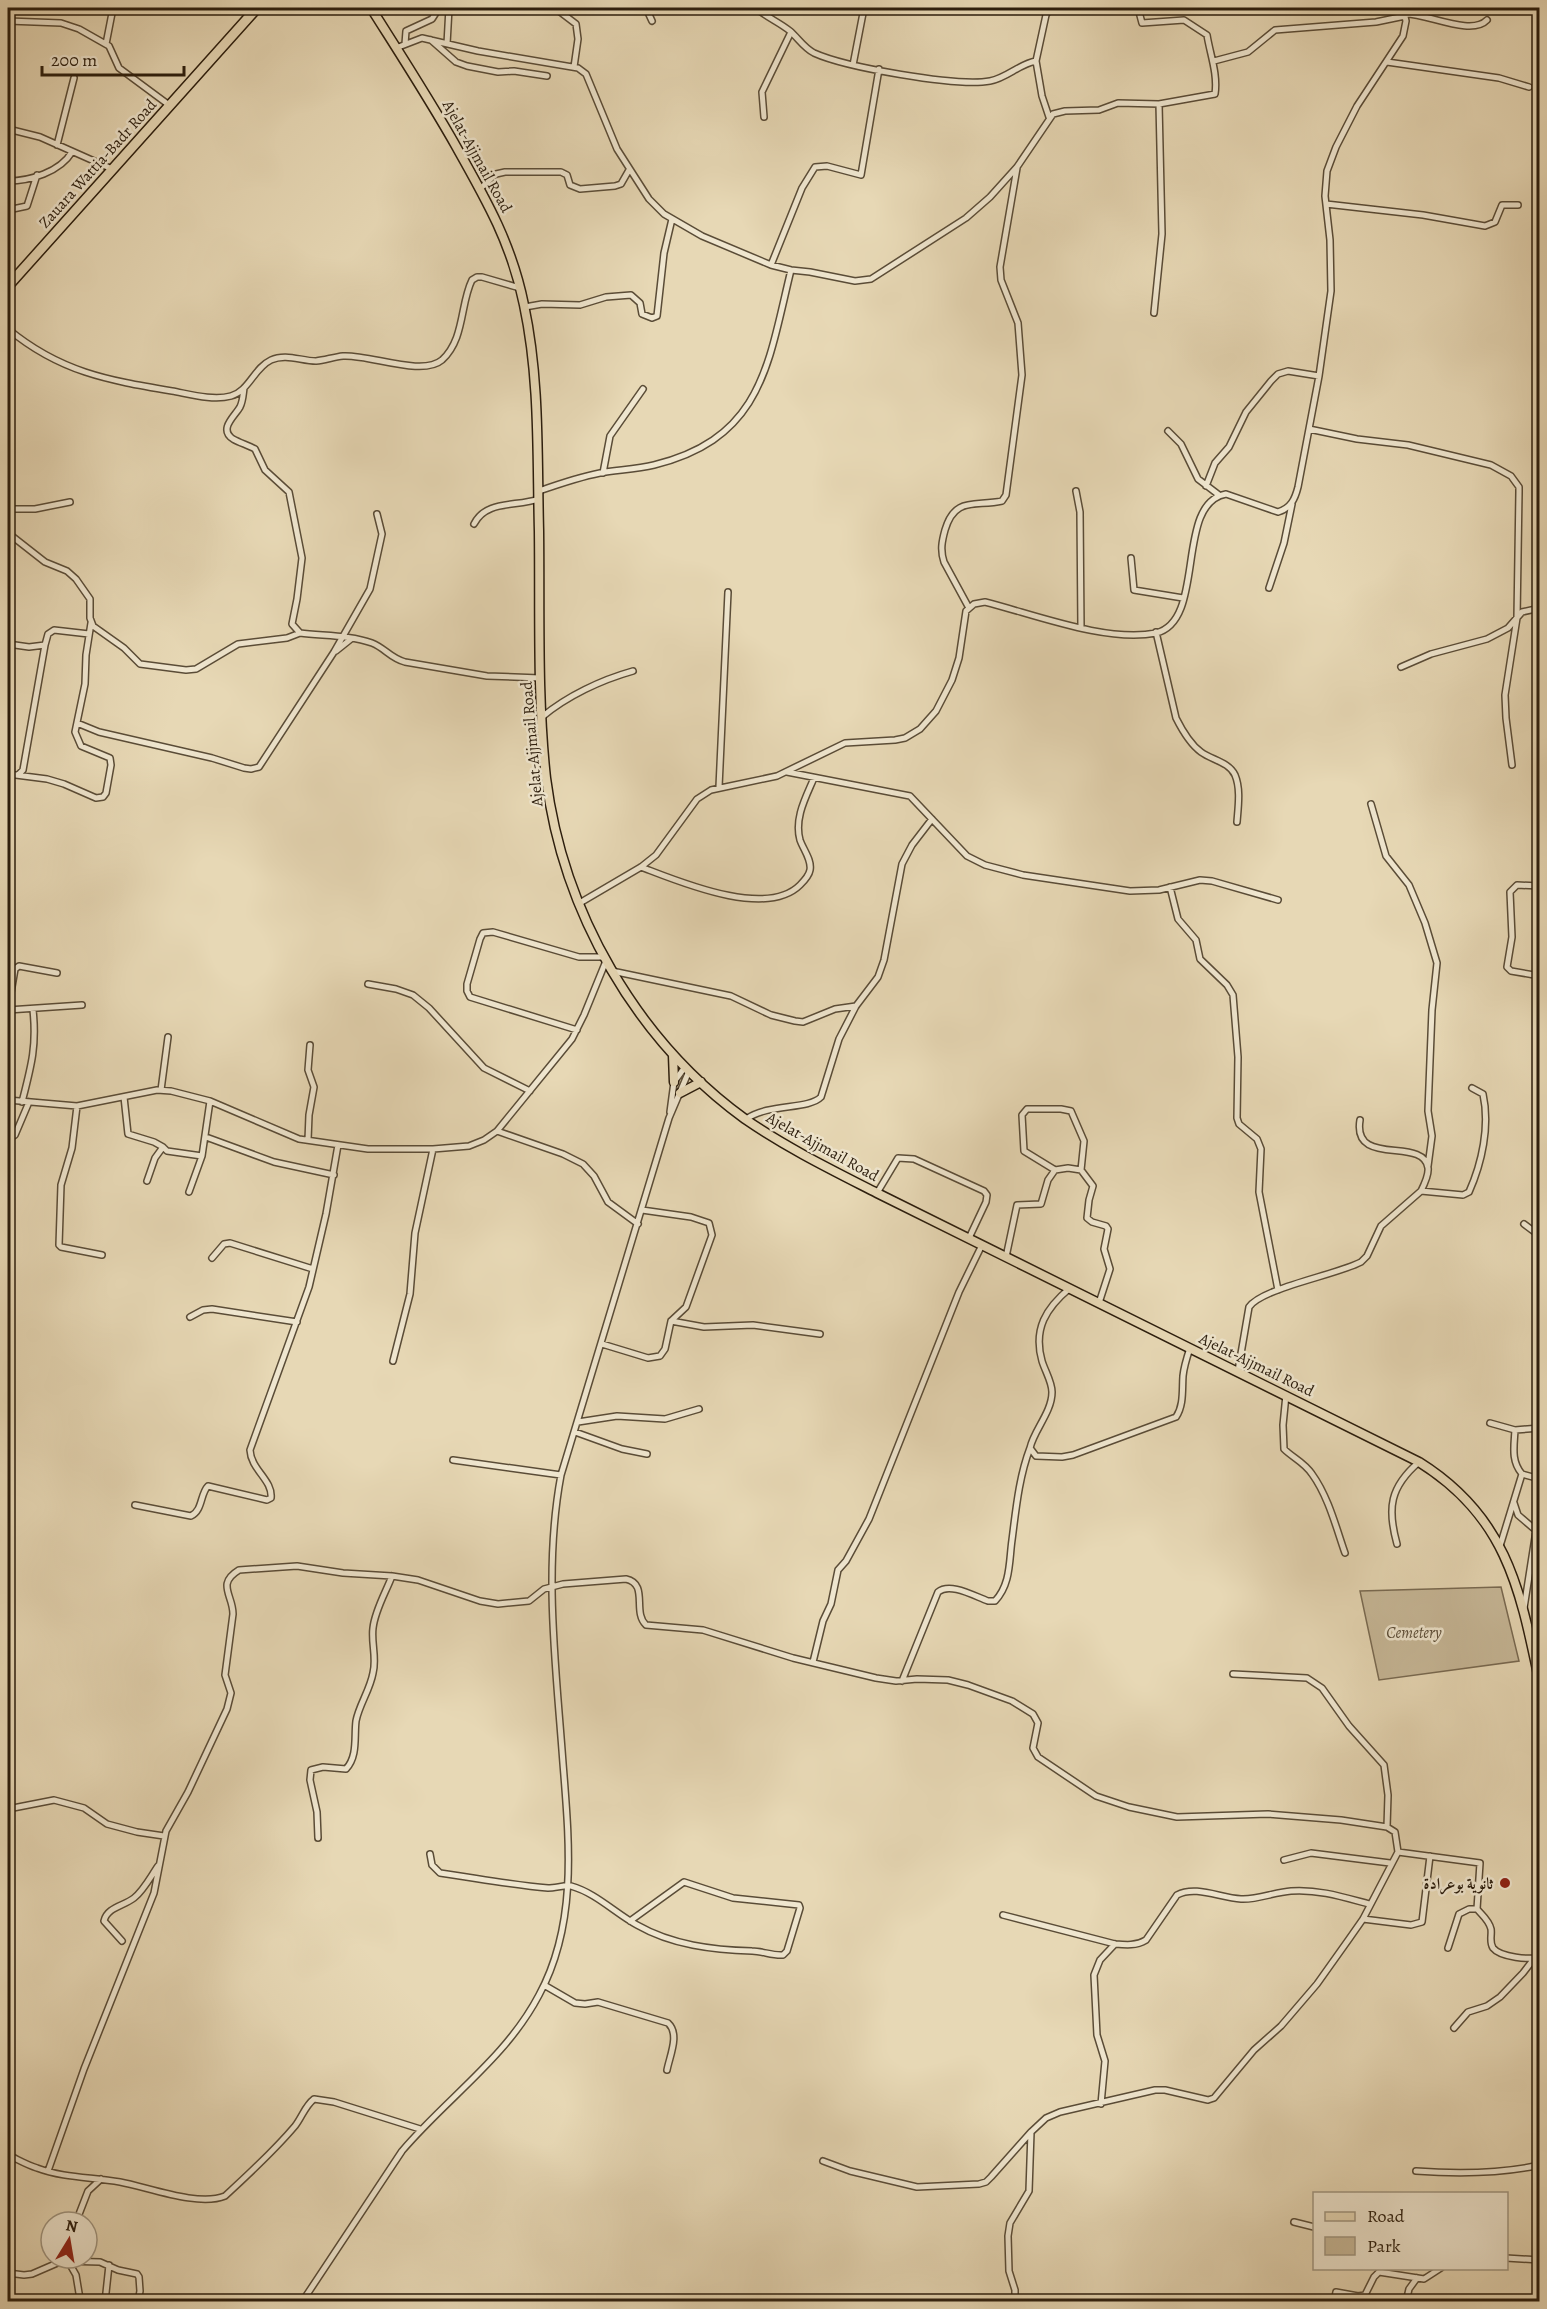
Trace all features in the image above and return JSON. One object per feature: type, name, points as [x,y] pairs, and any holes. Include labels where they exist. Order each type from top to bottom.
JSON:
[{"type":"highway","name":"Zauara Wattia-Badr Road","points":[[8,286],[257,8]]},
{"type":"main road","name":"Ajelat-Ajjmail Road","points":[[371,8],[400,46],[481,188],[500,228],[520,288],[535,375],[539,495],[540,678],[546,778],[552,813],[578,904],[604,959],[642,1016],[674,1055],[701,1082],[746,1119],[798,1152],[1419,1462],[1449,1483],[1475,1509],[1500,1546],[1513,1577],[1523,1612],[1538,1670],[1539,1684]]},
{"type":"main road","points":[[674,1055],[674,1082]]},
{"type":"main road","points":[[680,1093],[701,1082]]},
{"type":"street","points":[[106,44],[113,8]]},
{"type":"street","points":[[400,46],[406,30],[432,19],[439,8]]},
{"type":"street","points":[[447,44],[449,8]]},
{"type":"street","points":[[555,8],[576,24],[578,39],[574,67]]},
{"type":"street","points":[[646,8],[652,21]]},
{"type":"street","points":[[756,8],[791,32],[810,51],[853,65],[942,80],[981,82],[999,79],[1025,64],[1036,61]]},
{"type":"street","points":[[853,65],[864,8]]},
{"type":"street","points":[[1049,117],[1042,96],[1036,61],[1046,15],[1050,8]]},
{"type":"street","points":[[400,46],[418,38],[430,39],[514,58],[574,67],[586,74],[612,139],[629,170],[649,199],[672,219],[702,236],[771,265],[855,281],[871,279],[966,218],[990,197],[1017,167],[1053,114],[1065,111],[1099,110],[1118,103],[1159,104],[1215,94],[1214,61],[1208,47],[1207,36],[1184,21],[1142,23],[1138,8]]},
{"type":"street","points":[[1214,61],[1248,52],[1275,30],[1376,22],[1404,12],[1465,25],[1482,24],[1487,20]]},
{"type":"street","points":[[1269,588],[1284,543],[1298,487],[1319,376],[1331,291],[1330,240],[1325,182],[1336,147],[1357,106],[1404,36],[1404,12]]},
{"type":"street","points":[[8,21],[67,24],[106,44],[112,49],[119,68],[169,105]]},
{"type":"street","points":[[765,117],[762,92],[791,32]]},
{"type":"street","points":[[430,39],[456,62],[467,66],[498,72],[514,71],[547,75]]},
{"type":"street","points":[[514,58],[514,71]]},
{"type":"street","points":[[1387,62],[1499,78],[1529,87]]},
{"type":"street","points":[[771,265],[802,188],[815,167],[827,166],[861,174],[879,69]]},
{"type":"street","points":[[57,145],[74,78]]},
{"type":"street","points":[[1155,313],[1162,234],[1159,104]]},
{"type":"street","points":[[8,129],[31,134],[112,169]]},
{"type":"street","points":[[8,181],[22,180],[62,166],[72,153]]},
{"type":"street","points":[[969,608],[944,562],[941,554],[942,540],[950,515],[954,510],[964,505],[1002,501],[1006,495],[1022,375],[1018,323],[1001,280],[1000,267],[1017,167]]},
{"type":"street","points":[[481,188],[496,174],[505,172],[561,172],[567,175],[570,185],[580,189],[615,186],[621,184],[629,170]]},
{"type":"street","points":[[8,210],[27,206],[37,175]]},
{"type":"street","points":[[1326,204],[1423,215],[1485,226],[1495,222],[1502,206],[1518,205]]},
{"type":"street","points":[[525,307],[560,303],[580,305],[606,297],[631,295],[640,303],[642,314],[652,318],[657,316],[664,253],[672,219]]},
{"type":"street","points":[[474,524],[488,508],[520,504],[578,478],[653,465],[688,455],[712,441],[731,426],[756,393],[775,334],[791,270]]},
{"type":"street","points":[[8,329],[47,356],[101,378],[204,396],[231,396],[244,388],[266,364],[282,358],[314,361],[341,356],[357,356],[410,366],[436,363],[447,353],[456,338],[472,280],[477,276],[520,288]]},
{"type":"street","points":[[1206,486],[1215,463],[1229,447],[1246,412],[1278,374],[1288,371],[1319,376]]},
{"type":"street","points":[[244,388],[242,403],[228,423],[227,431],[231,438],[255,449],[261,457],[265,470],[289,492],[302,558],[297,599],[287,638]]},
{"type":"street","points":[[603,473],[610,436],[643,389]]},
{"type":"street","points":[[1309,429],[1357,439],[1408,445],[1491,465],[1511,476],[1519,492],[1517,618],[1505,695],[1512,765]]},
{"type":"street","points":[[1168,431],[1181,444],[1198,479],[1219,495],[1232,495],[1278,512],[1286,510],[1293,502]]},
{"type":"street","points":[[1076,491],[1080,512],[1081,628]]},
{"type":"street","points":[[578,904],[641,867],[665,843],[697,799],[719,787],[767,779],[788,772],[835,746],[905,738],[927,723],[941,704],[952,680],[959,658],[966,611],[978,602],[1081,628],[1118,634],[1163,630],[1175,619],[1183,598],[1203,509],[1219,495]]},
{"type":"street","points":[[8,509],[35,509],[70,502]]},
{"type":"street","points":[[77,723],[99,732],[256,769],[263,762],[334,652],[368,594],[373,581],[382,534],[377,514]]},
{"type":"street","points":[[8,533],[45,562],[71,574],[90,599],[91,622],[85,684],[75,736],[81,746],[105,755],[111,761],[106,793],[103,797],[96,798],[64,784],[21,773],[8,774]]},
{"type":"street","points":[[1131,558],[1134,590],[1183,598]]},
{"type":"street","points":[[719,787],[728,592]]},
{"type":"street","points":[[1401,667],[1431,654],[1487,639],[1508,628],[1528,609],[1539,608]]},
{"type":"street","points":[[91,622],[140,664],[186,670],[196,669],[238,644],[287,638],[300,633],[376,644],[393,658],[405,662],[487,676],[540,678]]},
{"type":"street","points":[[292,624],[300,633]]},
{"type":"street","points":[[21,773],[48,634],[54,630],[89,634]]},
{"type":"street","points":[[1156,632],[1176,718],[1180,726],[1198,750],[1224,764],[1235,774],[1238,785],[1237,822]]},
{"type":"street","points":[[334,652],[351,639]]},
{"type":"street","points":[[8,644],[29,647],[45,645]]},
{"type":"street","points":[[542,717],[569,698],[602,682],[633,671]]},
{"type":"street","points":[[788,772],[910,796],[966,856],[1032,878],[1111,890],[1141,891],[1170,888],[1200,880],[1212,881],[1278,900]]},
{"type":"street","points":[[641,867],[722,895],[767,897],[793,891],[809,875],[810,870],[798,826],[801,810],[814,778]]},
{"type":"street","points":[[1238,1371],[1249,1307],[1253,1301],[1278,1290],[1361,1262],[1367,1256],[1381,1226],[1421,1191],[1428,1166],[1432,1136],[1428,1111],[1432,1010],[1437,963],[1425,923],[1409,885],[1386,856],[1371,804]]},
{"type":"street","points":[[746,1119],[766,1108],[812,1102],[821,1097],[839,1039],[856,1006],[878,977],[884,960],[902,864],[912,845],[932,819]]},
{"type":"street","points":[[1539,886],[1517,885],[1510,892],[1512,937],[1507,966],[1511,971],[1539,976]]},
{"type":"street","points":[[1170,888],[1178,919],[1196,940],[1200,959],[1227,985],[1233,995],[1238,1037],[1237,1118],[1239,1124],[1257,1139],[1261,1149],[1259,1192],[1278,1290]]},
{"type":"street","points":[[8,1100],[77,1106],[161,1090],[210,1101],[290,1136],[308,1140],[389,1150],[433,1149],[478,1144],[497,1131],[577,1030],[604,959],[579,957],[493,932],[483,933],[467,984],[470,997],[577,1030]]},
{"type":"street","points":[[57,973],[19,966],[15,969],[8,1010],[82,1005]]},
{"type":"street","points":[[612,971],[731,996],[771,1015],[795,1022],[803,1022],[835,1009],[856,1006]]},
{"type":"street","points":[[368,984],[413,995],[429,1008],[484,1068],[530,1091]]},
{"type":"street","points":[[8,1139],[15,1135],[26,1102],[34,1050],[33,1010]]},
{"type":"street","points":[[161,1090],[168,1037]]},
{"type":"street","points":[[308,1140],[309,1115],[314,1088],[308,1070],[310,1045]]},
{"type":"street","points":[[669,1118],[674,1082],[687,1069]]},
{"type":"street","points":[[302,2301],[375,2188],[420,2129],[483,2071],[518,2029],[544,1985],[558,1945],[565,1918],[568,1885],[568,1832],[552,1587],[553,1519],[561,1475],[669,1118],[687,1069]]},
{"type":"street","points":[[1421,1191],[1463,1195],[1469,1192],[1479,1160],[1486,1123],[1483,1094],[1472,1088]]},
{"type":"street","points":[[124,1097],[128,1134],[154,1142],[167,1151],[202,1156]]},
{"type":"street","points":[[189,1191],[202,1156],[210,1101]]},
{"type":"street","points":[[77,1106],[72,1149],[61,1185],[58,1245],[102,1255]]},
{"type":"street","points":[[1081,1170],[1068,1168],[1055,1170],[1024,1151],[1022,1115],[1027,1109],[1054,1108],[1071,1111],[1084,1141],[1081,1170],[1093,1186],[1087,1218],[1108,1229],[1104,1249],[1110,1269],[1099,1302]]},
{"type":"street","points":[[1360,1120],[1359,1137],[1369,1146],[1416,1155],[1428,1166]]},
{"type":"street","points":[[497,1131],[563,1154],[584,1164],[594,1176],[608,1202],[638,1224]]},
{"type":"street","points":[[206,1137],[274,1162],[334,1175]]},
{"type":"street","points":[[135,1505],[191,1516],[198,1510],[204,1489],[208,1486],[267,1500],[271,1498],[272,1490],[252,1462],[250,1450],[297,1322],[313,1269],[334,1175],[338,1145]]},
{"type":"street","points":[[147,1181],[155,1158],[163,1147]]},
{"type":"street","points":[[393,1361],[410,1294],[415,1233],[433,1149]]},
{"type":"street","points":[[877,1193],[895,1160],[902,1157],[914,1159],[984,1191],[987,1195],[986,1202],[969,1238]]},
{"type":"street","points":[[1006,1257],[1017,1205],[1041,1204],[1048,1180],[1055,1170]]},
{"type":"street","points":[[602,1344],[648,1358],[660,1356],[671,1321],[683,1311],[688,1302],[712,1235],[709,1223],[698,1218],[642,1210]]},
{"type":"street","points":[[1524,1224],[1539,1236]]},
{"type":"street","points":[[212,1258],[225,1244],[230,1243],[313,1269]]},
{"type":"street","points":[[813,1662],[823,1621],[829,1611],[838,1570],[846,1561],[869,1519],[956,1300],[982,1245]]},
{"type":"street","points":[[902,1681],[941,1589],[951,1588],[988,1601],[995,1601],[1004,1589],[1009,1569],[1018,1499],[1030,1448],[1052,1392],[1040,1346],[1042,1320],[1052,1303],[1070,1288]]},
{"type":"street","points":[[190,1317],[212,1309],[297,1322]]},
{"type":"street","points":[[671,1321],[704,1327],[753,1325],[820,1334]]},
{"type":"street","points":[[1030,1448],[1041,1458],[1073,1455],[1176,1417],[1183,1398],[1183,1374],[1190,1348]]},
{"type":"street","points":[[1286,1395],[1283,1425],[1284,1449],[1302,1461],[1312,1474],[1328,1507],[1345,1553]]},
{"type":"street","points":[[578,1422],[617,1416],[665,1419],[699,1409]]},
{"type":"street","points":[[1490,1423],[1515,1431],[1539,1428]]},
{"type":"street","points":[[1515,1431],[1514,1460],[1516,1467],[1522,1474],[1539,1479]]},
{"type":"street","points":[[575,1432],[622,1449],[647,1454]]},
{"type":"street","points":[[453,1460],[561,1475]]},
{"type":"street","points":[[1397,1544],[1392,1528],[1392,1497],[1401,1479],[1419,1462]]},
{"type":"street","points":[[1500,1546],[1522,1474]]},
{"type":"street","points":[[1514,1503],[1518,1515],[1538,1532],[1523,1612]]},
{"type":"street","points":[[48,2171],[84,2069],[151,1903],[164,1836],[221,1724],[231,1699],[225,1675],[233,1606],[227,1591],[227,1583],[231,1575],[239,1570],[297,1566],[343,1573],[392,1576],[418,1581],[480,1601],[498,1604],[529,1601],[536,1594],[563,1584],[630,1580],[639,1589],[640,1619],[646,1625],[703,1630],[771,1652],[876,1678],[902,1681],[930,1679],[968,1685],[1012,1701],[1027,1709],[1038,1723],[1033,1748],[1038,1757],[1096,1796],[1109,1802],[1177,1817],[1268,1814],[1387,1827],[1395,1832],[1398,1852],[1390,1863],[1363,1919],[1317,1984],[1281,2025],[1254,2050],[1214,2098],[1208,2100],[1160,2089],[1074,2108],[1046,2118],[991,2176],[979,2184],[917,2187],[850,2172],[823,2161]]},
{"type":"street","points":[[318,1838],[317,1812],[310,1770],[323,1767],[346,1769],[351,1762],[357,1738],[357,1718],[367,1696],[376,1660],[373,1636],[375,1618],[392,1576]]},
{"type":"street","points":[[1233,1674],[1307,1678],[1322,1688],[1349,1726],[1384,1765],[1388,1796],[1387,1827]]},
{"type":"street","points":[[8,1809],[54,1800],[84,1808],[107,1824],[136,1832],[164,1836]]},
{"type":"street","points":[[1398,1852],[1480,1863],[1477,1909],[1487,1920],[1491,1929],[1491,1942],[1494,1949],[1500,1953],[1533,1960]]},
{"type":"street","points":[[1284,1860],[1311,1853],[1390,1863]]},
{"type":"street","points":[[430,1854],[432,1864],[440,1873],[550,1888],[568,1885],[605,1903],[630,1921],[651,1933],[680,1942],[780,1956],[787,1951],[800,1908],[799,1905],[733,1898],[684,1882],[630,1921]]},
{"type":"street","points":[[1363,1919],[1411,1925],[1422,1922],[1430,1856]]},
{"type":"street","points":[[122,1941],[106,1926],[104,1921],[106,1914],[136,1896],[159,1865]]},
{"type":"street","points":[[1002,1915],[1115,1944],[1138,1944],[1146,1940],[1177,1895],[1183,1892],[1200,1892],[1241,1899],[1292,1891],[1318,1891],[1369,1904]]},
{"type":"street","points":[[1448,1948],[1459,1914],[1469,1909],[1477,1909]]},
{"type":"street","points":[[1101,2103],[1105,2061],[1098,2035],[1094,1975],[1100,1960],[1115,1944]]},
{"type":"street","points":[[1454,2028],[1468,2012],[1487,2006],[1500,1997],[1539,1956]]},
{"type":"street","points":[[544,1985],[575,2003],[598,2002],[668,2023],[673,2027],[674,2034],[667,2070]]},
{"type":"street","points":[[8,2155],[67,2176],[101,2179],[189,2197],[217,2199],[225,2196],[245,2178],[296,2124],[309,2103],[318,2098],[420,2129]]},
{"type":"street","points":[[1015,2301],[1015,2289],[1009,2271],[1008,2236],[1010,2223],[1029,2191],[1031,2132]]},
{"type":"street","points":[[1416,2171],[1486,2173],[1512,2171],[1539,2165]]},
{"type":"street","points":[[81,2210],[88,2191],[101,2179]]},
{"type":"street","points":[[1294,2222],[1313,2227]]},
{"type":"street","points":[[1508,2258],[1539,2260]]},
{"type":"street","points":[[99,2262],[118,2270],[137,2274],[140,2277],[138,2301]]},
{"type":"street","points":[[105,2301],[109,2265]]},
{"type":"street","points":[[8,2273],[24,2275],[41,2270]]},
{"type":"street","points":[[72,2270],[76,2275],[82,2301]]},
{"type":"street","points":[[1334,2301],[1336,2292],[1364,2296],[1376,2271],[1427,2278],[1438,2270]]},
{"type":"street","points":[[1406,2301],[1409,2289],[1418,2278]]},
{"type":"green space","name":"Cemetery","points":[[1501,1587],[1519,1661],[1379,1680],[1360,1591]]},
{"type":"place","name":"ثانوية بوعرادة","points":[[1505,1883]]}]
